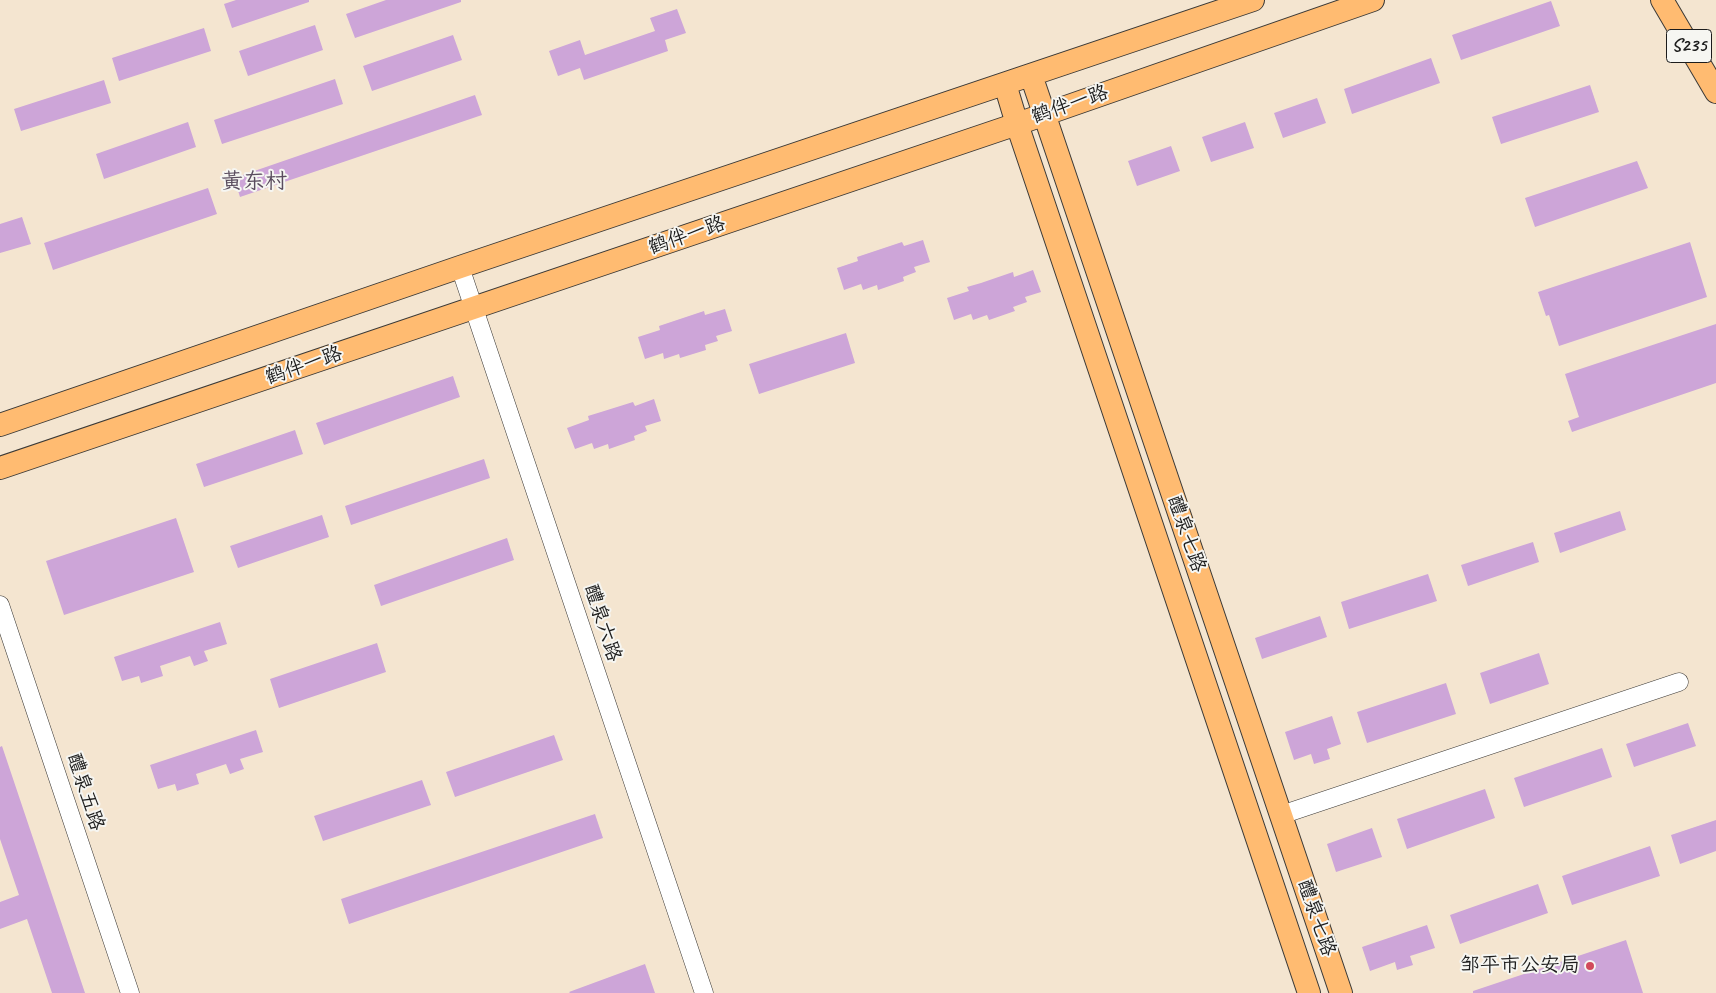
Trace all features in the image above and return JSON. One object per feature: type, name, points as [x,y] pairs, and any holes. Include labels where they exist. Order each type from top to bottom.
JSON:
[{"type":"main road","name":"鹤伴一路","points":[[0,425],[460,266],[1253,0]]},
{"type":"main road","name":"鹤伴一路","points":[[0,468],[475,309],[1373,0]]},
{"type":"main road","name":"S235","points":[[1662,0],[1716,92]]},
{"type":"main road","name":"醴泉七路","points":[[1031,75],[1341,993]]},
{"type":"main road","points":[[1005,84],[1309,993]]},
{"type":"street","name":"醴泉六路","points":[[460,266],[704,993]]},
{"type":"street","name":"醴泉五路","points":[[0,604],[130,993]]},
{"type":"street","points":[[1281,815],[1678,682]]},
{"type":"building","points":[[236,0],[309,0],[309,2],[232,28],[224,4]]},
{"type":"building","points":[[386,0],[461,0],[461,2],[355,38],[346,14]]},
{"type":"building","points":[[1551,1],[1560,26],[1461,60],[1452,35]]},
{"type":"building","points":[[677,9],[686,33],[665,40],[668,51],[584,80],[580,68],[558,76],[549,51],[580,40],[585,55],[655,31],[650,18]]},
{"type":"building","points":[[315,25],[323,50],[248,76],[239,51]]},
{"type":"building","points":[[204,28],[211,51],[119,81],[112,58]]},
{"type":"building","points":[[453,35],[462,60],[372,91],[363,66]]},
{"type":"building","points":[[1431,58],[1440,83],[1352,114],[1344,89]]},
{"type":"building","points":[[335,79],[343,104],[222,144],[214,120]]},
{"type":"building","points":[[104,80],[111,103],[21,131],[14,109]]},
{"type":"building","points":[[1590,85],[1599,112],[1501,144],[1492,117]]},
{"type":"building","points":[[475,95],[482,115],[240,197],[234,178]]},
{"type":"building","points":[[1317,98],[1326,123],[1283,138],[1274,113]]},
{"type":"building","points":[[188,122],[196,147],[104,179],[96,154]]},
{"type":"building","points":[[1245,122],[1254,148],[1211,162],[1202,137]]},
{"type":"building","points":[[1171,146],[1180,171],[1137,186],[1128,161]]},
{"type":"building","points":[[1637,161],[1648,188],[1535,227],[1525,198]]},
{"type":"building","points":[[208,188],[217,214],[53,270],[44,243]]},
{"type":"building","points":[[22,217],[31,244],[0,253],[0,224]]},
{"type":"building","points":[[923,240],[930,262],[914,267],[916,272],[903,277],[904,281],[878,290],[877,285],[863,290],[861,284],[844,290],[837,268],[858,261],[857,257],[902,242],[904,246]]},
{"type":"building","points":[[1690,242],[1707,297],[1559,346],[1549,315],[1546,316],[1538,292]]},
{"type":"building","points":[[1033,270],[1041,292],[1025,297],[1027,302],[1013,307],[1015,311],[989,320],[987,315],[973,320],[971,314],[954,320],[947,298],[969,291],[967,287],[1013,272],[1014,277]]},
{"type":"building","points":[[725,309],[732,331],[716,336],[718,341],[705,345],[706,350],[680,358],[679,354],[664,359],[663,353],[645,359],[638,337],[660,330],[659,326],[704,311],[705,315]]},
{"type":"building","points":[[1716,324],[1716,383],[1572,432],[1568,421],[1579,417],[1565,374]]},
{"type":"building","points":[[846,333],[855,363],[759,394],[749,364]]},
{"type":"building","points":[[453,376],[460,397],[324,445],[316,423]]},
{"type":"building","points":[[654,399],[661,421],[645,426],[647,431],[634,436],[635,440],[609,449],[608,444],[594,449],[592,443],[575,449],[567,428],[589,420],[588,416],[633,402],[635,406]]},
{"type":"building","points":[[295,430],[303,454],[204,487],[196,464]]},
{"type":"building","points":[[484,459],[490,478],[351,525],[345,506]]},
{"type":"building","points":[[1620,511],[1626,530],[1560,553],[1554,533]]},
{"type":"building","points":[[322,515],[329,537],[238,568],[230,546]]},
{"type":"building","points":[[176,518],[194,572],[64,615],[46,561]]},
{"type":"building","points":[[507,538],[514,560],[381,606],[374,585]]},
{"type":"building","points":[[1533,542],[1539,562],[1468,586],[1461,565]]},
{"type":"building","points":[[1428,574],[1437,601],[1349,629],[1341,602]]},
{"type":"building","points":[[1320,616],[1327,637],[1262,659],[1255,638]]},
{"type":"building","points":[[220,622],[227,644],[204,651],[208,661],[194,666],[190,656],[160,666],[163,676],[141,683],[139,676],[122,681],[114,657]]},
{"type":"building","points":[[377,643],[386,672],[279,708],[270,679]]},
{"type":"building","points":[[1539,653],[1549,684],[1490,704],[1480,673]]},
{"type":"building","points":[[1446,683],[1456,714],[1367,743],[1357,712]]},
{"type":"building","points":[[1332,716],[1341,744],[1327,749],[1330,759],[1314,764],[1311,754],[1294,760],[1285,732]]},
{"type":"building","points":[[1688,723],[1696,746],[1634,767],[1626,744]]},
{"type":"building","points":[[256,730],[263,752],[240,759],[244,769],[230,774],[226,764],[196,774],[199,784],[177,791],[175,784],[158,789],[150,765]]},
{"type":"building","points":[[554,735],[563,760],[455,797],[446,772]]},
{"type":"building","points":[[2,746],[85,993],[52,993],[27,919],[0,929],[0,902],[19,895],[0,839],[0,747]]},
{"type":"building","points":[[1602,748],[1612,777],[1524,807],[1514,778]]},
{"type":"building","points":[[422,780],[431,805],[323,841],[314,816]]},
{"type":"building","points":[[1485,789],[1495,818],[1407,849],[1397,819]]},
{"type":"building","points":[[595,814],[603,838],[349,924],[341,899]]},
{"type":"building","points":[[1716,820],[1716,851],[1680,864],[1671,835]]},
{"type":"building","points":[[1372,828],[1382,857],[1336,872],[1327,844]]},
{"type":"building","points":[[1650,846],[1660,876],[1572,905],[1562,876]]},
{"type":"building","points":[[1538,884],[1548,913],[1460,944],[1450,915]]},
{"type":"building","points":[[1427,925],[1435,948],[1410,956],[1413,965],[1397,970],[1395,962],[1370,971],[1362,947]]},
{"type":"building","name":"邹平市公安局","points":[[1626,940],[1643,993],[1473,993],[1473,991]]},
{"type":"building","points":[[645,964],[655,993],[569,992]]},
{"type":"place","name":"邹平市公安局","points":[[1590,966]]},
{"type":"district","name":"黄东村","points":[[254,182]]}]
